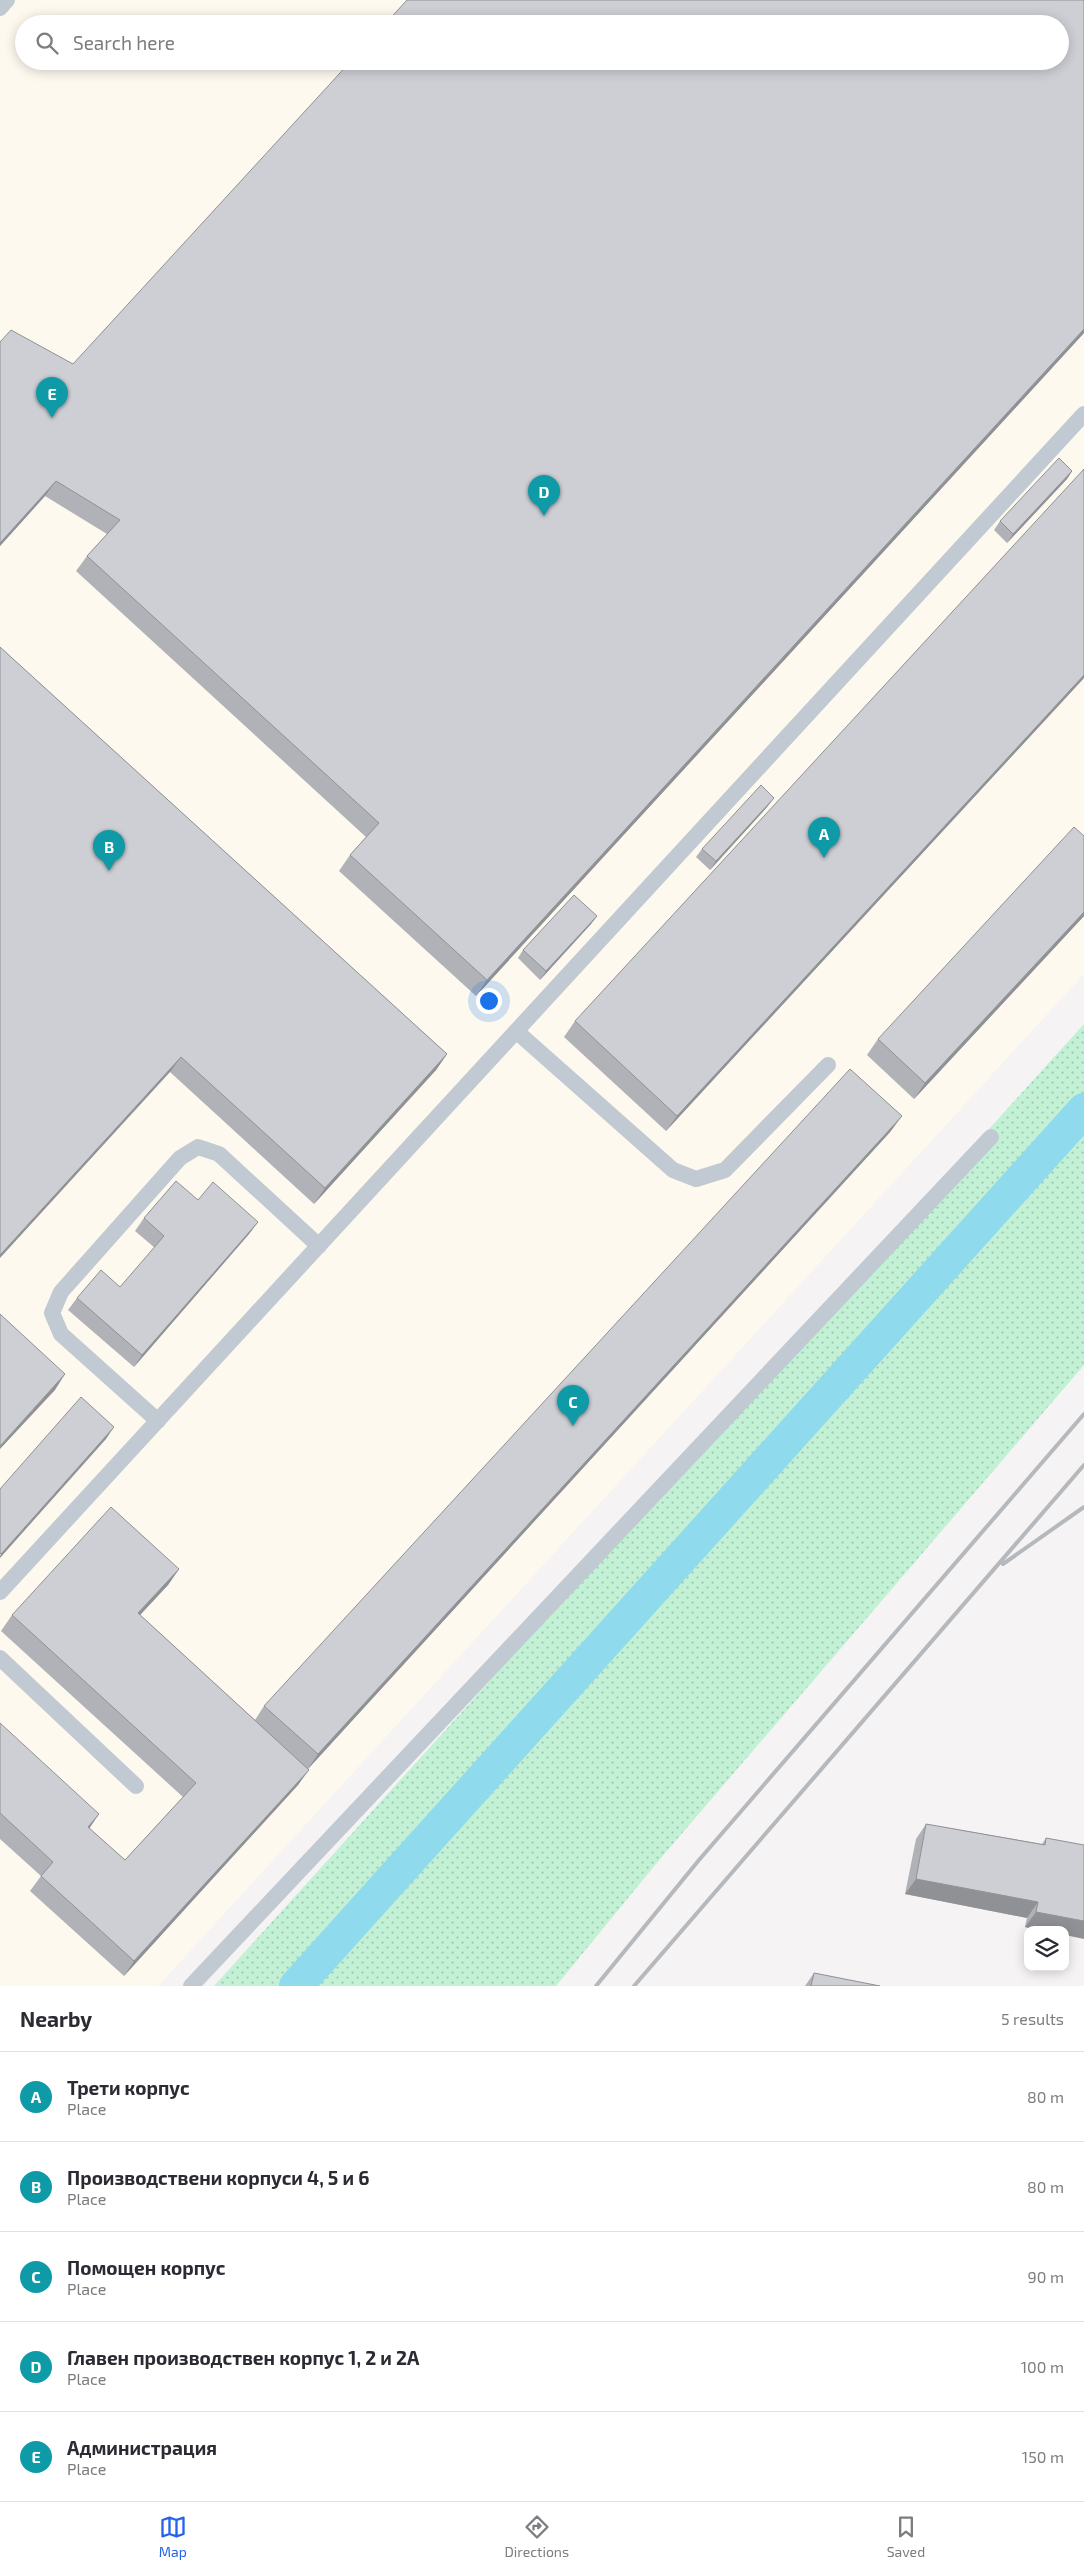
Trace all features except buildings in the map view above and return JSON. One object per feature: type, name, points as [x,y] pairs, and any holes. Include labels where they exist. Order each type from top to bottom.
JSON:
[{"type":"lane","points":[[0,8],[7,0]]},
{"type":"lane","points":[[0,1592],[1084,414]]},
{"type":"lane","points":[[516,1031],[673,1170],[696,1180],[725,1170],[828,1065]]},
{"type":"lane","points":[[192,1986],[991,1137]]},
{"type":"lane","points":[[158,1421],[61,1334],[52,1313],[61,1292],[180,1158],[198,1147],[219,1154],[319,1246]]},
{"type":"lane","points":[[0,1658],[136,1786]]},
{"type":"shaded area","points":[[0,0],[1084,0],[1084,974],[158,1986],[0,1986]]},
{"type":"green space","points":[[1084,1024],[1084,1365],[660,1859],[556,1986],[214,1986]]},
{"type":"waterway","points":[[296,1986],[1084,1110]]},
{"type":"railway","points":[[596,1986],[699,1860],[1084,1414]]},
{"type":"railway","points":[[634,1986],[1084,1465]]},
{"type":"railway","points":[[1003,1564],[1084,1507]]},
{"type":"place","name":"Администрация","points":[[52,418]]},
{"type":"place","name":"Главен производствен корпус 1, 2 и 2А","points":[[544,516]]},
{"type":"place","name":"Трети корпус","points":[[824,858]]},
{"type":"place","name":"Производствени корпуси 4, 5 и 6","points":[[109,871]]},
{"type":"place","name":"Помощен корпус","points":[[573,1426]]}]
